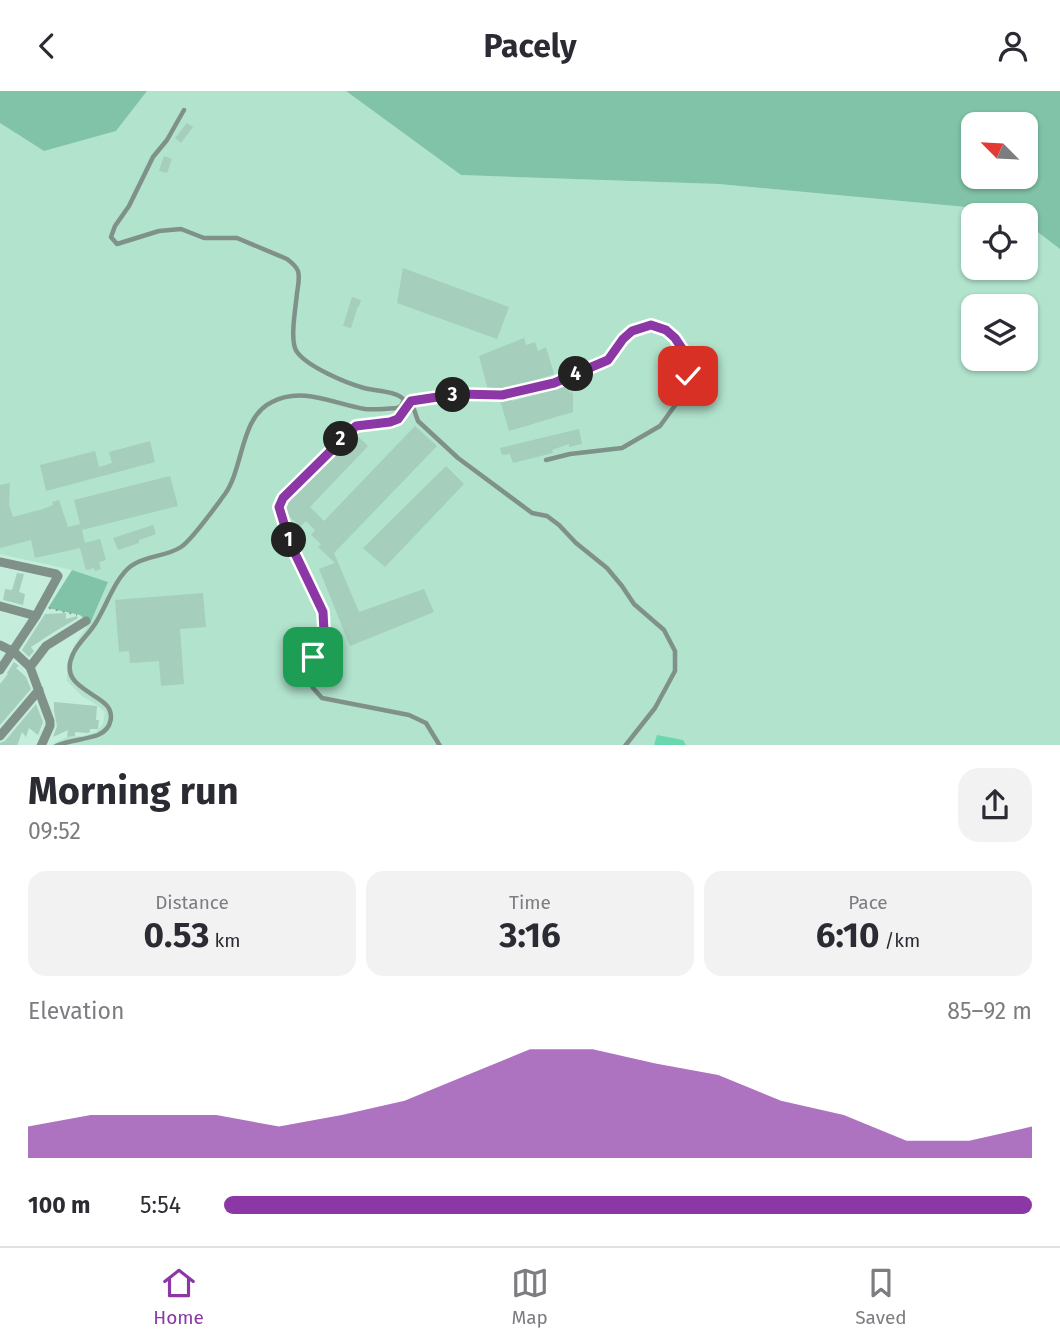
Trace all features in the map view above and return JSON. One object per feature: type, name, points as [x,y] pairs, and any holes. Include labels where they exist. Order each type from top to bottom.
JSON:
[{"type":"street","points":[[0,562],[58,576],[42,607],[0,670]]},
{"type":"street","points":[[0,606],[36,616]]},
{"type":"street","points":[[30,667],[46,646],[86,621]]},
{"type":"street","points":[[0,645],[30,667],[50,721],[41,745]]},
{"type":"street","points":[[0,736],[39,690]]},
{"type":"lane","points":[[184,110],[167,140],[153,157],[130,206],[115,226],[112,240],[117,244],[159,231],[181,229],[204,238],[237,238],[287,259],[298,272],[299,281],[293,334],[293,345],[297,353],[335,377],[362,388],[399,394],[408,400],[418,421],[457,458],[532,513],[553,520],[607,568],[634,604],[664,630],[675,651],[675,671],[655,708],[625,745]]},
{"type":"lane","points":[[57,745],[100,734],[107,729],[111,721],[111,711],[105,703],[80,688],[73,679],[70,668],[77,647],[96,623],[120,578],[142,559],[181,547],[189,540],[226,492],[234,478],[250,425],[259,410],[271,402],[303,394],[366,409],[397,408],[408,400],[458,394],[502,395],[554,383],[608,360],[632,331],[651,325],[666,330],[675,338],[687,356],[688,376],[679,400],[660,426],[622,448],[570,454],[546,460]]},
{"type":"lane","points":[[408,400],[398,419],[356,426],[283,498],[279,507],[290,543],[323,612],[324,631],[308,673],[313,688],[322,698],[409,715],[426,723],[440,745]]},
{"type":"path","points":[[42,607],[80,615],[86,621]]},
{"type":"shaded area","points":[[0,91],[147,91],[116,131],[44,151],[0,123]]},
{"type":"shaded area","points":[[147,91],[346,91],[461,175],[719,184],[961,206],[961,280],[1038,280],[1038,232],[1060,249],[1060,745],[51,745],[67,737],[96,732],[103,724],[105,712],[82,696],[67,681],[67,664],[74,646],[94,616],[108,582],[72,570],[0,554],[0,123],[44,151],[116,131]]},
{"type":"shaded area","points":[[346,91],[1060,91],[1060,249],[1038,232],[1038,203],[961,203],[961,207],[719,184],[461,175]]},
{"type":"shaded area","points":[[72,570],[108,582],[90,624],[80,615],[48,608]]},
{"type":"shaded area","points":[[657,735],[683,740],[686,745],[654,745]]},
{"type":"building","points":[[187,123],[193,127],[181,143],[175,138]]},
{"type":"building","points":[[164,156],[172,159],[167,173],[159,171]]},
{"type":"building","points":[[403,268],[509,307],[497,339],[397,303]]},
{"type":"building","points":[[352,297],[361,300],[351,328],[343,326]]},
{"type":"building","points":[[524,338],[526,345],[535,342],[538,351],[546,347],[554,374],[501,390],[488,390],[479,356]]},
{"type":"building","points":[[568,386],[570,393],[573,392],[573,412],[509,431],[500,400],[510,398],[512,401]]},
{"type":"building","points":[[415,426],[437,446],[334,553],[359,612],[424,589],[434,612],[350,646],[319,569],[335,563],[318,547],[321,544],[311,535],[315,530],[306,521],[300,527],[285,512],[284,507],[355,434],[368,446],[310,507],[324,521]]},
{"type":"building","points":[[579,429],[582,444],[569,447],[569,444],[552,450],[553,453],[513,463],[510,454],[502,455],[500,448]]},
{"type":"building","points":[[150,441],[155,462],[46,491],[40,465],[95,451],[99,467],[112,463],[109,452]]},
{"type":"building","points":[[446,466],[464,484],[385,567],[363,548]]},
{"type":"building","points":[[170,476],[178,506],[82,530],[85,543],[100,539],[106,560],[99,562],[101,569],[86,570],[80,548],[35,558],[31,540],[0,548],[0,485],[10,483],[9,505],[13,517],[43,509],[59,500],[68,527],[80,524],[74,500]]},
{"type":"building","points":[[153,525],[156,534],[118,550],[113,538]]},
{"type":"building","points":[[17,573],[24,574],[19,592],[25,594],[23,605],[3,600],[5,589],[12,590]]},
{"type":"building","points":[[203,593],[206,627],[180,629],[184,684],[161,686],[159,661],[130,663],[129,651],[119,652],[115,600]]},
{"type":"building","points":[[66,613],[66,619],[78,618],[31,647],[34,651],[29,657],[22,650],[45,614]]},
{"type":"building","points":[[14,662],[19,666],[16,668],[26,677],[31,689],[0,725],[0,684]]},
{"type":"building","points":[[54,702],[97,706],[98,729],[90,729],[88,733],[75,732],[75,736],[67,737],[68,730],[53,737],[57,726]]},
{"type":"building","points":[[36,704],[43,722],[38,735],[29,728],[26,737],[22,732],[17,745],[0,745]]},
{"type":"route","points":[[313,657],[324,631],[323,612],[290,543],[279,507],[283,498],[356,426],[398,419],[411,401],[458,394],[502,395],[554,383],[608,360],[632,331],[651,325],[666,330],[675,338],[687,356],[688,376]]}]
